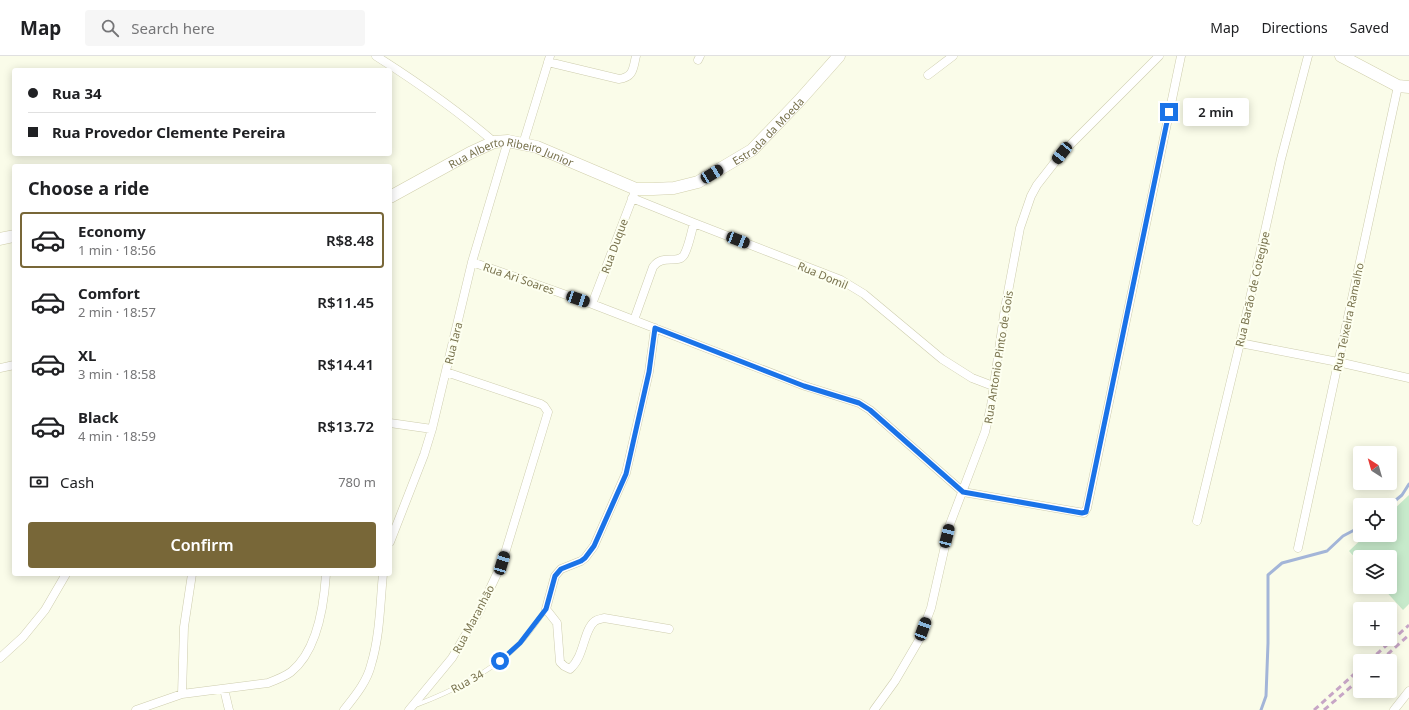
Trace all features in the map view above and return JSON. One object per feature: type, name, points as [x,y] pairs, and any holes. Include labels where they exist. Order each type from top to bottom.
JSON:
[{"type":"main road","name":"Estrada da Moeda","points":[[634,193],[653,189],[674,188],[698,182],[752,150],[839,56]]},
{"type":"main road","points":[[1341,56],[1403,87]]},
{"type":"main road","name":"Rua Alberto Ribeiro Junior","points":[[392,196],[470,153],[494,142],[508,141],[537,147],[634,193]]},
{"type":"main road","points":[[0,239],[12,236]]},
{"type":"street","points":[[376,56],[425,88],[470,121],[494,142]]},
{"type":"street","points":[[523,144],[549,59],[619,79],[629,76],[636,56]]},
{"type":"street","points":[[928,75],[953,56]]},
{"type":"street","name":"Rua Antonio Pinto de Gois","points":[[874,710],[895,681],[919,640],[931,608],[950,524],[985,432],[991,406],[1005,308],[1020,228],[1031,196],[1037,185],[1062,153],[1159,56]]},
{"type":"street","points":[[963,492],[1082,513],[1086,512],[1181,56]]},
{"type":"street","name":"Rua Barão de Cotegipe","points":[[1197,521],[1240,343],[1281,159],[1308,56]]},
{"type":"street","name":"Rua Teixeira Ramalho","points":[[1298,548],[1338,362],[1403,87]]},
{"type":"street","name":"Rua Iara","points":[[392,537],[424,455],[432,429],[472,262],[508,141]]},
{"type":"street","name":"Rua Domil","points":[[634,193],[694,223],[841,280],[864,294],[942,359],[972,378],[993,386]]},
{"type":"street","name":"Rua Duque","points":[[592,304],[634,193]]},
{"type":"street","points":[[634,320],[656,262],[660,260],[678,259],[684,255],[694,223]]},
{"type":"street","name":"Rua Ari Soares","points":[[472,262],[592,304],[804,386],[859,403],[876,415],[963,492]]},
{"type":"street","points":[[655,328],[649,372],[626,474],[594,546],[581,561],[561,569],[555,576],[546,609],[557,623],[560,662],[570,669],[575,664],[591,625],[596,620],[604,618],[669,629]]},
{"type":"street","points":[[1240,343],[1338,362],[1409,378]]},
{"type":"street","points":[[0,368],[12,365]]},
{"type":"street","name":"Rua Maranhão","points":[[410,708],[452,658],[479,612],[502,563],[548,412],[541,404],[446,372]]},
{"type":"street","points":[[392,423],[432,429]]},
{"type":"street","points":[[0,658],[23,637],[45,610],[65,576]]},
{"type":"street","points":[[182,694],[184,627],[192,576]]},
{"type":"street","points":[[137,710],[182,694],[268,683],[291,672],[301,662],[314,638],[325,594],[326,576]]},
{"type":"street","points":[[344,710],[359,690],[371,667],[384,576]]},
{"type":"street","points":[[224,689],[229,710]]},
{"type":"street","points":[[1394,710],[1409,691]]},
{"type":"lane","name":"Rua 34","points":[[410,708],[437,697],[478,676],[500,661],[520,643],[546,609]]},
{"type":"green space","points":[[1409,495],[1409,604],[1403,610],[1388,594],[1397,594],[1397,550],[1353,550],[1353,555],[1349,551],[1359,542],[1397,542],[1397,506]]},
{"type":"waterway","points":[[1397,499],[1402,495],[1409,484]]},
{"type":"waterway","points":[[1261,710],[1266,696],[1268,575],[1282,563],[1327,551],[1343,536],[1353,531]]},
{"type":"railway","points":[[1377,654],[1409,625]]},
{"type":"railway","points":[[1388,654],[1409,635]]},
{"type":"railway","points":[[1314,710],[1353,675]]},
{"type":"railway","points":[[1324,710],[1353,685]]},
{"type":"route","points":[[500,661],[520,643],[546,609],[555,576],[561,569],[585,558],[594,546],[626,474],[649,372],[655,328],[804,386],[859,403],[870,410],[963,492],[1082,513],[1086,512],[1169,112]]}]
